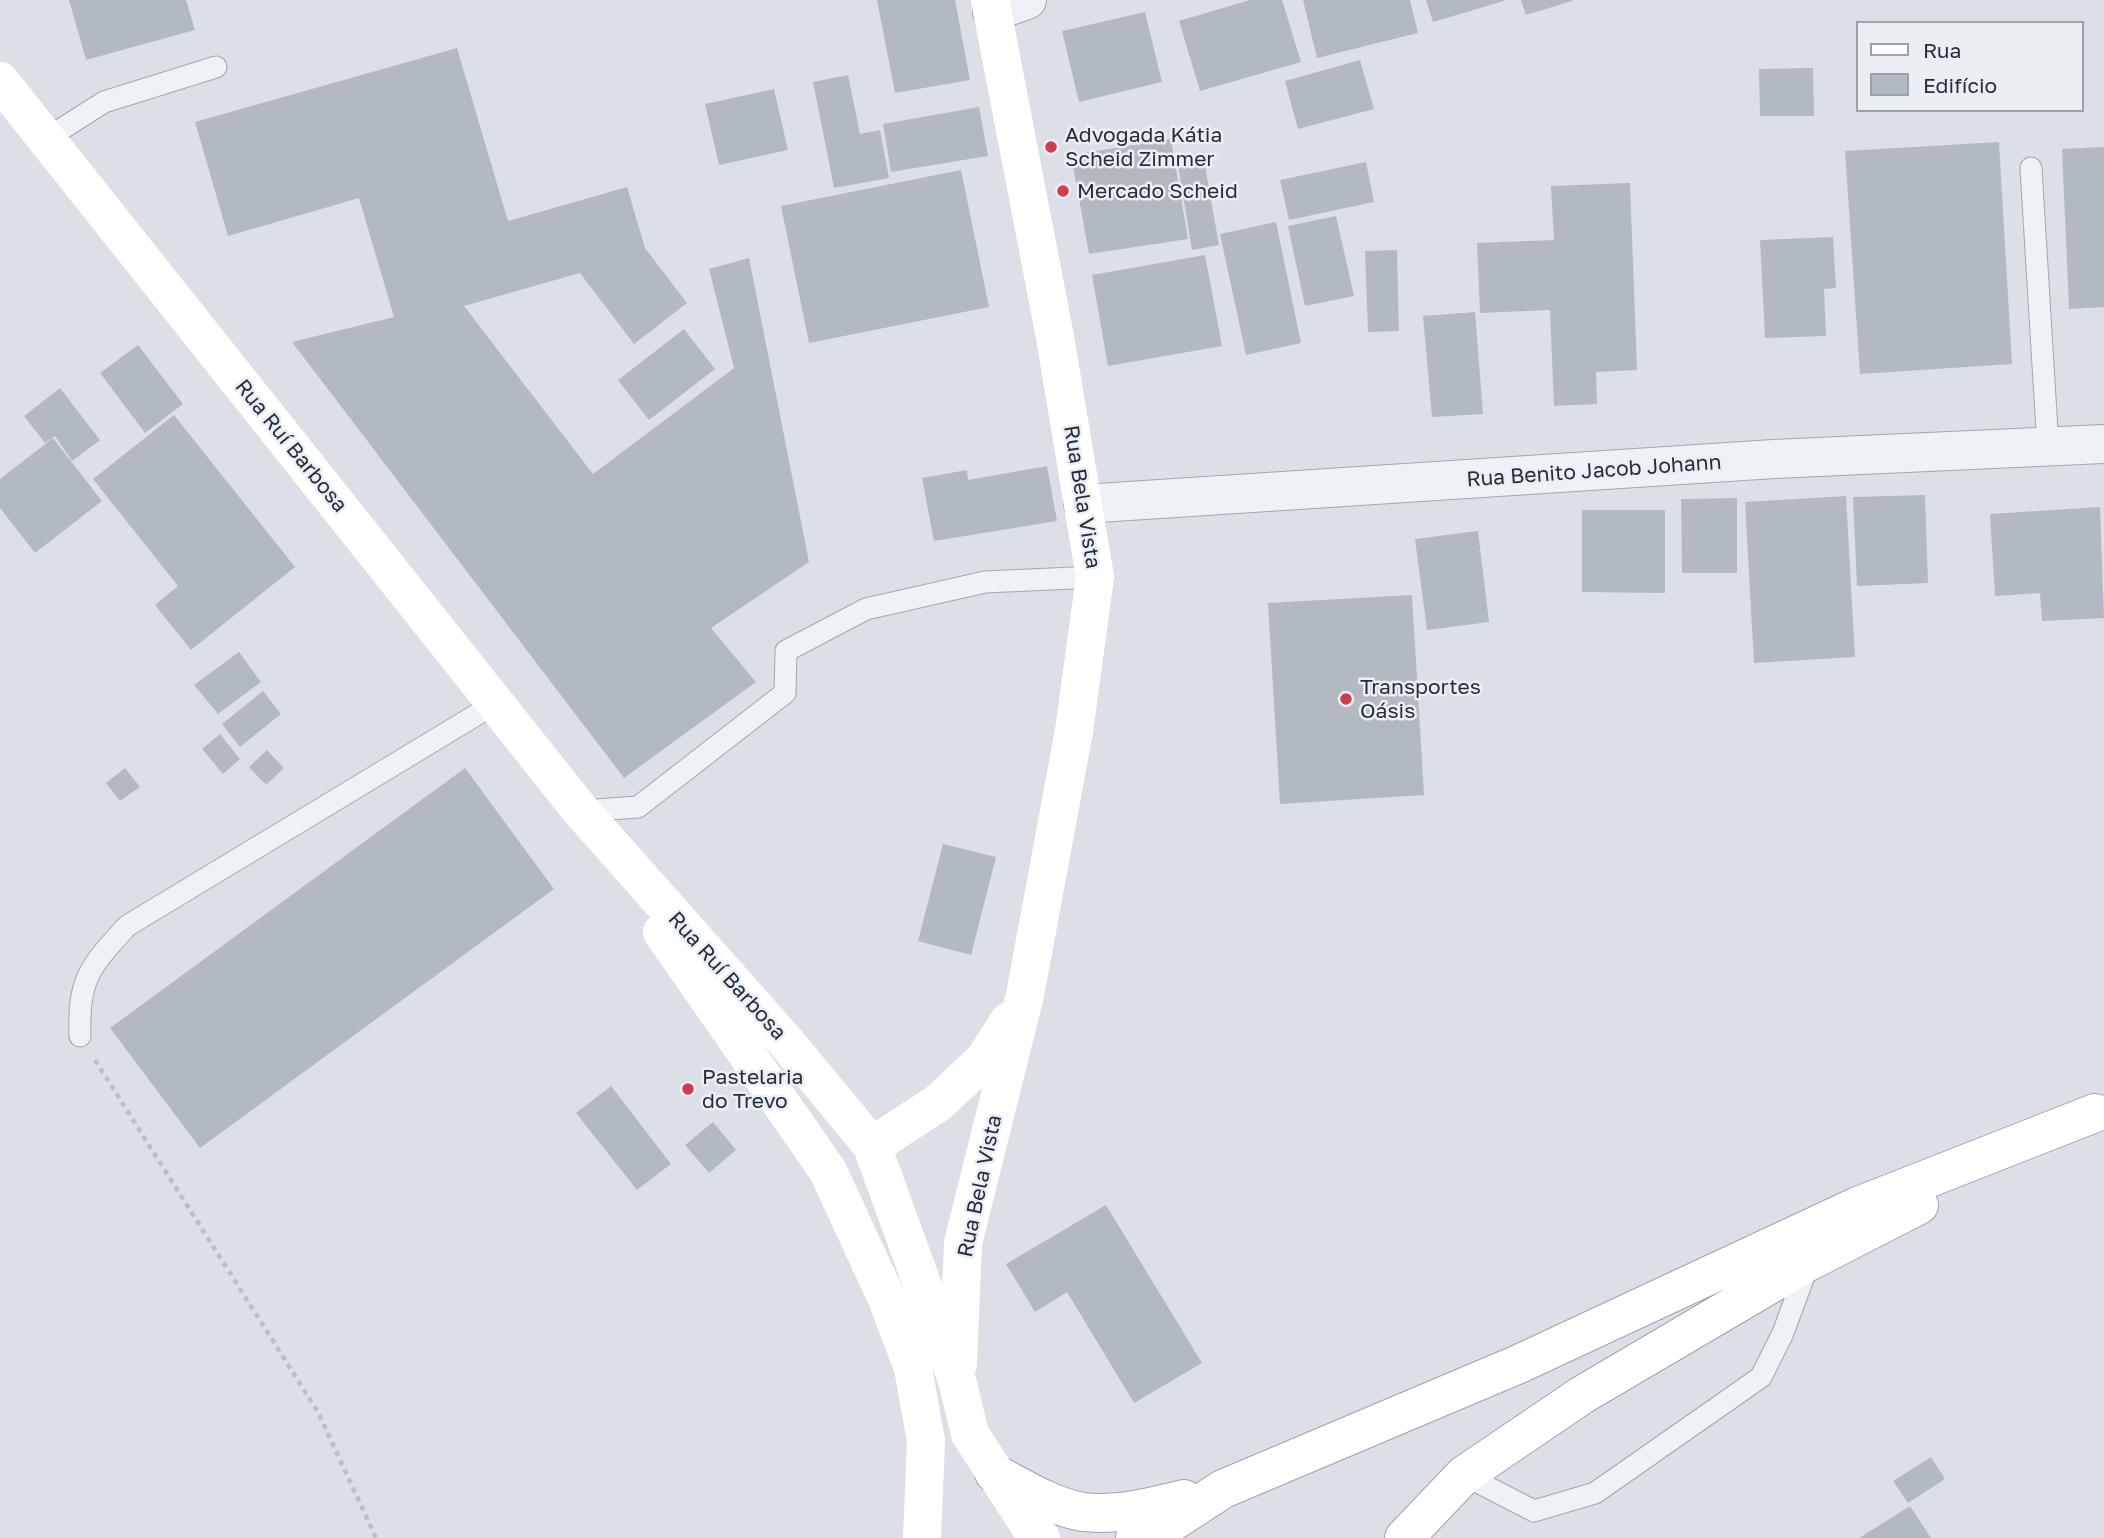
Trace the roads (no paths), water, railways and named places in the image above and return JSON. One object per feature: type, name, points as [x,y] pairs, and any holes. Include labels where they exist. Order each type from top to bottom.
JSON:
[{"type":"main road","name":"Rua Bela Vista","points":[[957,1380],[963,1243],[1025,995],[1074,731],[1096,577],[1003,4]]},
{"type":"main road","name":"Rua Ruí Barbosa","points":[[0,81],[581,811],[787,1043],[873,1146],[957,1380]]},
{"type":"main road","name":"Rua Ruí Barbosa","points":[[581,811],[718,1015],[828,1171],[887,1299],[914,1378]]},
{"type":"main road","name":"Rua Bela Vista","points":[[873,1146],[938,1103],[983,1061],[1025,995]]},
{"type":"main road","points":[[994,1473],[1045,1499],[1082,1511],[1139,1510],[1223,1489],[1519,1364],[1858,1206],[2100,1111]]},
{"type":"main road","points":[[1404,1538],[1464,1475],[1582,1395],[1808,1262],[2100,1111]]},
{"type":"main road","points":[[873,1146],[867,1189],[904,1294],[914,1378],[926,1441],[922,1538]]},
{"type":"main road","points":[[957,1380],[970,1434],[994,1473],[1041,1538]]},
{"type":"main road","points":[[1135,1538],[1160,1530],[1223,1489]]},
{"type":"street","name":"Rua Benito Jacob Johann","points":[[1083,504],[1774,459],[2104,444]]},
{"type":"lane","points":[[46,139],[104,102],[216,67]]},
{"type":"lane","points":[[2031,168],[2048,447]]},
{"type":"lane","points":[[581,811],[638,807],[785,693],[786,651],[866,609],[985,582],[1096,577]]},
{"type":"lane","points":[[80,1036],[79,1004],[92,964],[127,926],[496,703]]},
{"type":"lane","points":[[1464,1475],[1534,1511],[1595,1493],[1761,1377],[1783,1333],[1808,1262]]},
{"type":"place","name":"Advogada Kátia Scheid Zimmer","points":[[1051,147]]},
{"type":"place","name":"Mercado Scheid","points":[[1063,191]]},
{"type":"place","name":"Transportes Oásis","points":[[1346,699]]},
{"type":"place","name":"Pastelaria do Trevo","points":[[688,1089]]}]
